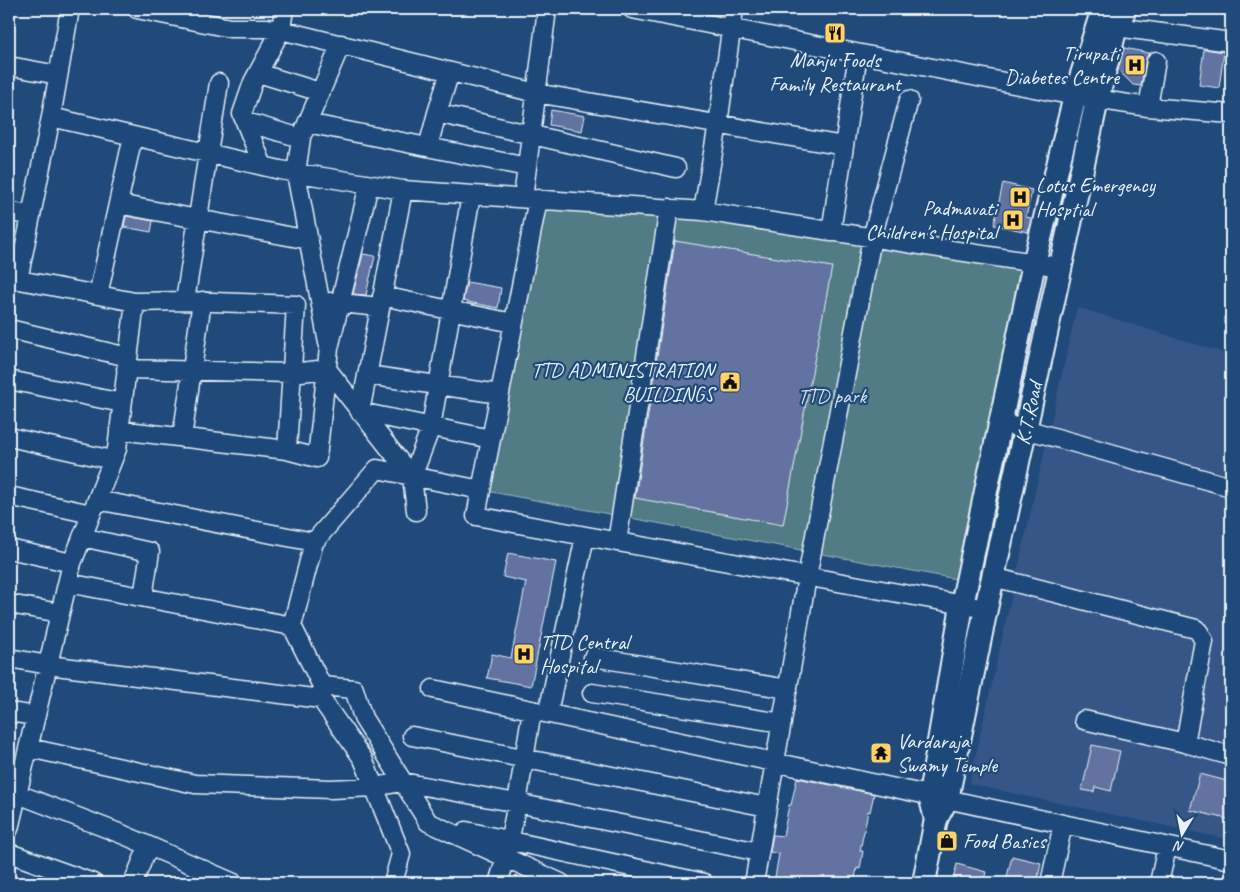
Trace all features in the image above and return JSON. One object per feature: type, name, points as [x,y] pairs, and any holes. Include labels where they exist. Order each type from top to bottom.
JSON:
[{"type":"main road","name":"K.T.Road","points":[[924,883],[939,797],[962,605],[1034,263],[1075,96],[1103,9]]},
{"type":"main road","name":"K.T.Road","points":[[939,797],[986,609],[1097,100],[1120,18]]},
{"type":"street","points":[[70,9],[31,215],[13,279],[134,302],[193,301],[296,305],[320,302],[381,301],[452,310],[513,323]]},
{"type":"street","points":[[138,9],[230,28],[281,30],[536,93],[844,146]]},
{"type":"street","points":[[264,166],[242,114],[253,82],[281,30],[284,9]]},
{"type":"street","points":[[547,9],[527,167],[530,199],[513,323],[476,516],[986,609]]},
{"type":"street","points":[[632,9],[1097,100],[1148,107],[1231,114]]},
{"type":"street","points":[[703,211],[718,124],[734,9]]},
{"type":"street","points":[[1120,18],[1231,42]]},
{"type":"street","points":[[329,348],[296,172],[304,131],[341,44]]},
{"type":"street","points":[[831,232],[858,54]]},
{"type":"street","points":[[1148,107],[1156,61]]},
{"type":"street","points":[[9,66],[58,75]]},
{"type":"street","points":[[428,147],[450,72]]},
{"type":"street","points":[[258,73],[320,92]]},
{"type":"street","points":[[182,438],[192,371],[193,301],[198,218],[219,83]]},
{"type":"street","points":[[754,883],[807,576],[872,238],[909,100]]},
{"type":"street","points":[[437,113],[676,168]]},
{"type":"street","points":[[51,117],[264,166],[369,185],[403,190],[703,211],[1060,267]]},
{"type":"street","points":[[246,122],[428,147],[527,167]]},
{"type":"street","points":[[98,295],[133,136]]},
{"type":"street","points":[[119,430],[287,450],[317,458],[329,348],[369,185]]},
{"type":"street","points":[[360,412],[403,190]]},
{"type":"street","points":[[416,511],[412,477],[431,427],[471,195]]},
{"type":"street","points":[[118,204],[308,240]]},
{"type":"street","points":[[617,542],[669,208]]},
{"type":"street","points":[[9,212],[31,215]]},
{"type":"street","points":[[9,829],[16,782],[29,748],[72,563],[117,449],[134,302]]},
{"type":"street","points":[[287,450],[296,305]]},
{"type":"street","points":[[9,329],[127,363],[192,371],[292,373],[326,370]]},
{"type":"street","points":[[326,370],[412,477]]},
{"type":"street","points":[[366,375],[500,394]]},
{"type":"street","points":[[9,380],[122,403]]},
{"type":"street","points":[[360,412],[491,439]]},
{"type":"street","points":[[1000,423],[1231,487]]},
{"type":"street","points":[[9,437],[112,460]]},
{"type":"street","points":[[393,883],[401,854],[362,759],[321,692],[292,626],[314,542],[377,469],[481,490]]},
{"type":"street","points":[[9,496],[94,507],[314,542]]},
{"type":"street","points":[[498,883],[517,803],[524,758],[540,712],[585,536]]},
{"type":"street","points":[[82,537],[150,552],[143,597]]},
{"type":"street","points":[[9,549],[72,563]]},
{"type":"street","points":[[993,577],[1196,629],[1204,642],[1185,743]]},
{"type":"street","points":[[68,583],[292,626]]},
{"type":"street","points":[[9,604],[60,613]]},
{"type":"street","points":[[593,657],[788,689]]},
{"type":"street","points":[[9,658],[48,665],[321,692],[354,689],[363,718],[428,822],[507,849],[704,883]]},
{"type":"street","points":[[433,689],[1231,860]]},
{"type":"street","points":[[592,693],[782,723]]},
{"type":"street","points":[[9,712],[36,716]]},
{"type":"street","points":[[1084,720],[1185,743],[1231,756]]},
{"type":"street","points":[[412,736],[767,808]]},
{"type":"street","points":[[29,748],[195,784],[331,789],[374,788],[402,782],[517,803],[759,852]]},
{"type":"street","points":[[16,782],[148,847],[234,883]]},
{"type":"street","points":[[1050,883],[1063,824]]},
{"type":"street","points":[[133,883],[148,847]]},
{"type":"street","points":[[1159,883],[1167,847]]},
{"type":"street","points":[[507,849],[561,883]]},
{"type":"street","points":[[9,852],[93,883]]},
{"type":"shaded area","points":[[1077,307],[1231,355],[1231,840],[969,784]]},
{"type":"green space","name":"TTD park","points":[[538,199],[669,208],[1026,270],[961,580],[481,490]]},
{"type":"building","points":[[1124,48],[1149,53],[1146,59],[1141,86],[1133,85],[1118,70]]},
{"type":"building","points":[[1204,49],[1224,52],[1219,88],[1199,85]]},
{"type":"building","points":[[551,110],[585,116],[582,131],[549,125]]},
{"type":"building","points":[[1003,183],[1032,190],[1026,217],[1031,218],[1028,232],[994,225]]},
{"type":"building","points":[[126,216],[153,221],[151,232],[124,227]]},
{"type":"building","name":"TTD ADMINISTRATION BUILDINGS","points":[[675,241],[832,267],[783,525],[635,498]]},
{"type":"building","points":[[363,254],[375,256],[366,295],[353,294]]},
{"type":"building","points":[[467,282],[501,288],[498,308],[463,301]]},
{"type":"building","points":[[508,553],[556,562],[531,686],[487,678],[492,654],[511,658],[526,582],[503,577]]},
{"type":"building","points":[[1092,745],[1120,751],[1111,791],[1095,787],[1094,792],[1082,790]]},
{"type":"building","points":[[1200,774],[1231,782],[1231,820],[1190,810]]},
{"type":"building","points":[[797,778],[874,794],[870,812],[868,811],[860,851],[863,851],[860,869],[857,868],[854,883],[774,883],[779,854],[770,852],[773,835],[783,836]]},
{"type":"building","points":[[1012,856],[1041,863],[1037,883],[1006,881]]},
{"type":"building","points":[[957,864],[986,872],[983,883],[952,883]]},
{"type":"place","name":"Manju Foods Family Restaurant","points":[[835,33]]},
{"type":"place","name":"Tirupati Diabetes Centre","points":[[1135,65]]},
{"type":"place","name":"Lotus Emergency Hosptial","points":[[1020,197]]},
{"type":"place","name":"Padmavati Children's Hospital","points":[[1013,220]]},
{"type":"place","name":"TTD ADMINISTRATION BUILDINGS","points":[[730,382]]},
{"type":"place","name":"TTD Central Hospital","points":[[524,654]]},
{"type":"place","name":"Vardaraja Swamy Temple","points":[[881,753]]},
{"type":"place","name":"Food Basics","points":[[947,841]]}]
